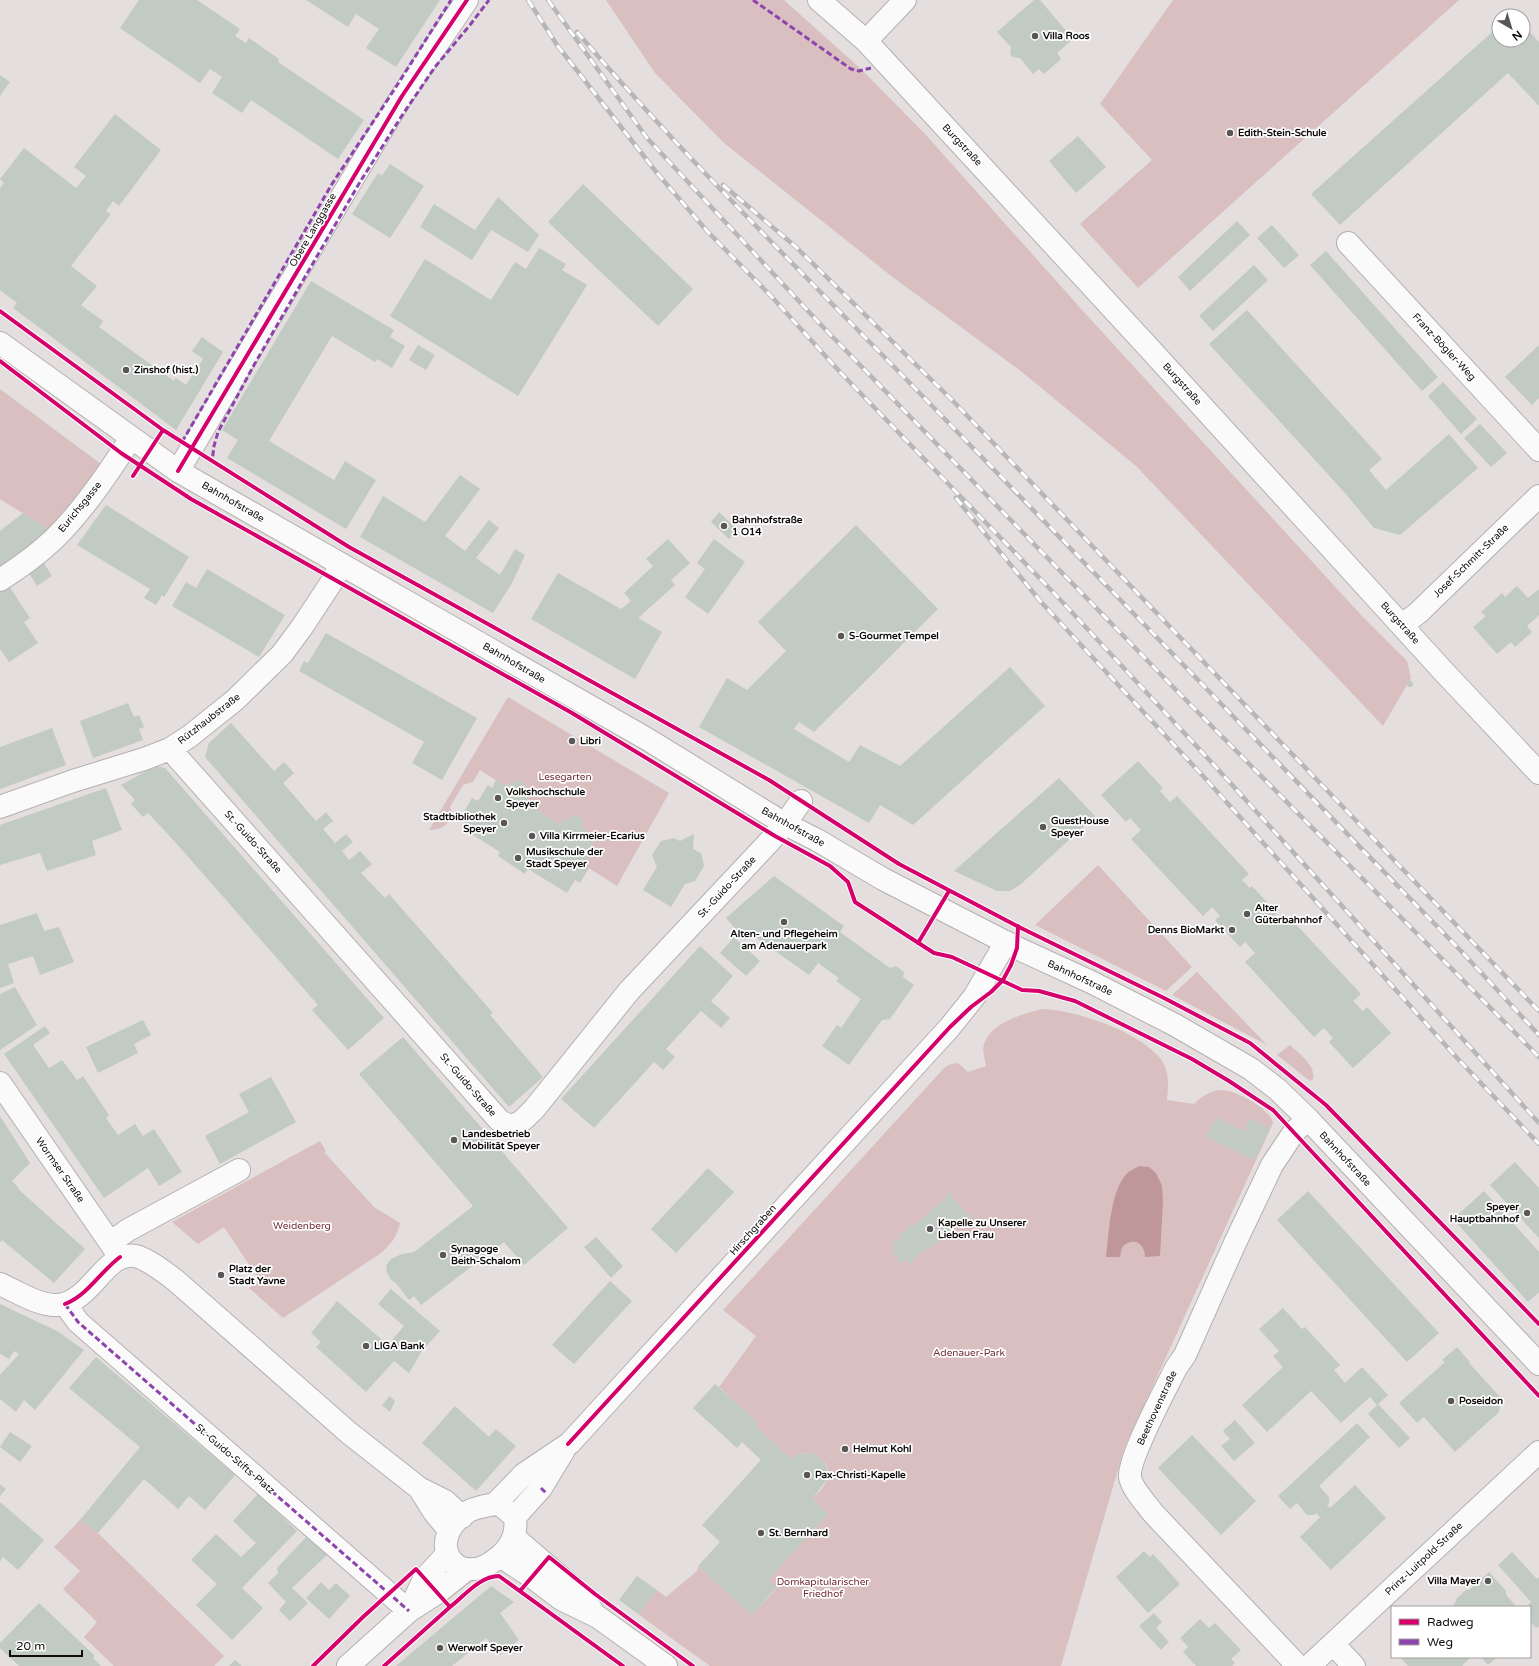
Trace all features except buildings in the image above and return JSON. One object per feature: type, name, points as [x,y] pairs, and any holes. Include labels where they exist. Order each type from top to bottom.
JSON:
[{"type":"street","name":"Burgstraße","points":[[819,0],[866,41],[1539,773]]},
{"type":"street","points":[[866,41],[905,0]]},
{"type":"street","name":"Obere Langgasse","points":[[178,471],[419,69],[464,5]]},
{"type":"street","name":"Franz-Bögler-Weg","points":[[1348,243],[1539,450]]},
{"type":"street","name":"Bahnhofstraße","points":[[0,343],[178,471],[647,739],[785,824],[817,840],[882,878],[1006,942],[1175,1025],[1251,1069],[1277,1089],[1308,1119],[1539,1364]]},
{"type":"street","name":"Eurichsgasse","points":[[0,580],[38,554],[70,522],[108,472],[131,438]]},
{"type":"street","name":"Josef-Schmitt-Straße","points":[[1402,625],[1418,612],[1539,496]]},
{"type":"street","name":"Rützhaubstraße","points":[[0,807],[144,759],[170,749],[190,736],[234,700],[282,654],[302,628],[333,580],[341,564]]},
{"type":"street","name":"St.-Guido-Straße","points":[[170,749],[499,1120],[505,1124],[513,1125],[522,1121],[629,991],[785,824],[801,801]]},
{"type":"street","name":"Hirschgraben","points":[[515,1517],[541,1488],[568,1444],[950,1027],[974,997],[1006,942]]},
{"type":"street","name":"Wormser Straße","points":[[0,1083],[115,1250]]},
{"type":"street","name":"Beethovenstraße","points":[[1298,1666],[1153,1513],[1140,1496],[1130,1478],[1134,1457],[1176,1368],[1185,1355],[1272,1165],[1294,1132],[1308,1119]]},
{"type":"street","points":[[0,1284],[46,1305],[65,1304],[75,1300],[83,1294],[110,1264],[115,1250],[128,1230],[239,1170]]},
{"type":"street","points":[[115,1250],[128,1256],[137,1257],[160,1268],[175,1280],[349,1433],[419,1488],[434,1512],[455,1523]]},
{"type":"street","name":"St.-Guido-Stifts-Platz","points":[[65,1304],[78,1322],[409,1611]]},
{"type":"street","name":"Hirschgraben","points":[[495,1504],[524,1474],[568,1444]]},
{"type":"street","name":"Prinz-Luitpold-Straße","points":[[1309,1666],[1539,1452]]},
{"type":"street","points":[[348,1666],[409,1611],[437,1593],[466,1570],[481,1567],[500,1556],[515,1538],[515,1517],[508,1510],[495,1504],[477,1508],[455,1523],[445,1545],[447,1554],[456,1565],[466,1570]]},
{"type":"street","points":[[515,1538],[571,1586],[598,1617]]},
{"type":"street","points":[[409,1611],[424,1579],[447,1554]]},
{"type":"street","points":[[500,1556],[532,1577],[561,1599],[598,1617],[621,1632],[666,1666]]},
{"type":"street","points":[[1333,1644],[1354,1666]]},
{"type":"green space","points":[[606,0],[784,0],[862,70],[926,135],[1083,311],[1361,615],[1407,661],[1411,678],[1383,726],[1136,466],[1022,372],[890,275],[724,143],[655,73]]},
{"type":"green space","name":"Edith-Stein-Schule","points":[[1173,0],[1459,0],[1138,288],[1080,224],[1152,160],[1100,104]]},
{"type":"green space","points":[[0,389],[101,464],[51,531],[0,499]]},
{"type":"green space","name":"Lesegarten","points":[[508,697],[669,793],[617,886],[584,865],[593,851],[589,848],[595,839],[586,833],[586,831],[582,828],[584,820],[575,815],[569,820],[565,818],[560,825],[525,803],[529,796],[524,793],[526,785],[518,780],[511,786],[506,784],[505,786],[480,770],[473,782],[463,785],[450,807],[453,815],[448,822],[443,827],[429,830]]},
{"type":"green space","points":[[1098,865],[1192,967],[1166,991],[1035,925]]},
{"type":"green space","points":[[1197,972],[1267,1045],[1172,995]]},
{"type":"green space","name":"Adenauer-Park","points":[[1042,1009],[1072,1013],[1090,1018],[1107,1024],[1140,1041],[1152,1050],[1165,1066],[1168,1080],[1167,1100],[1194,1104],[1209,1093],[1220,1090],[1226,1091],[1242,1096],[1259,1106],[1271,1118],[1273,1123],[1124,1449],[1061,1666],[710,1666],[638,1614],[657,1590],[666,1597],[697,1571],[698,1566],[752,1615],[777,1588],[768,1580],[828,1514],[812,1499],[822,1489],[826,1482],[828,1474],[824,1461],[812,1454],[805,1453],[791,1459],[756,1427],[758,1424],[719,1387],[756,1336],[723,1310],[946,1066],[958,1063],[968,1072],[986,1066],[983,1047],[988,1036],[993,1030],[1017,1016]]},
{"type":"green space","points":[[1290,1045],[1302,1056],[1312,1069],[1313,1079],[1310,1081],[1277,1055]]},
{"type":"green space","name":"Weidenberg","points":[[320,1141],[326,1151],[324,1152],[374,1207],[400,1223],[393,1240],[381,1253],[283,1318],[249,1288],[260,1281],[224,1227],[198,1244],[172,1222]]},
{"type":"green space","points":[[80,1520],[98,1533],[224,1656],[214,1666],[114,1666],[84,1637],[97,1622],[63,1589],[80,1571],[54,1547]]},
{"type":"shaded area","points":[[1139,1166],[1149,1167],[1156,1173],[1162,1186],[1163,1200],[1160,1256],[1145,1257],[1143,1248],[1140,1245],[1130,1242],[1122,1247],[1120,1257],[1106,1257],[1111,1216],[1119,1185],[1125,1175]]},
{"type":"railway","points":[[528,0],[557,45],[657,173],[707,231],[771,296],[840,372],[1053,592],[1214,765],[1539,1123]]},
{"type":"railway","points":[[548,0],[647,138],[823,327],[1177,691],[1539,1057]]},
{"type":"railway","points":[[577,32],[709,178],[1461,951],[1539,1035]]},
{"type":"railway","points":[[723,185],[796,247],[953,401],[1539,1011]]},
{"type":"railway","points":[[956,498],[1041,602],[1203,776],[1458,1059],[1539,1144]]},
{"type":"marked path","points":[[182,442],[332,184],[451,0]]},
{"type":"marked path","points":[[215,463],[212,462],[218,432],[254,365],[360,182],[435,67],[489,0]]},
{"type":"marked path","points":[[753,0],[851,69],[859,71],[871,68]]},
{"type":"marked path","points":[[65,1304],[78,1322],[409,1611]]},
{"type":"marked path","points":[[541,1488],[547,1494]]},
{"type":"cycle path","points":[[178,471],[402,96],[467,0]]},
{"type":"cycle path","points":[[0,311],[163,430],[349,547],[769,780],[899,864],[1021,928],[1164,998],[1250,1043],[1326,1105],[1539,1324]]},
{"type":"cycle path","points":[[0,361],[121,453],[191,499],[572,713],[775,836],[830,866],[848,882],[855,902],[934,953],[952,957],[1022,990],[1039,991],[1075,1001],[1192,1059],[1273,1110],[1539,1396]]},
{"type":"cycle path","points":[[133,476],[163,430]]},
{"type":"cycle path","points":[[918,943],[949,891]]},
{"type":"cycle path","points":[[568,1444],[950,1027],[1003,980],[1011,965],[1017,948],[1018,926]]},
{"type":"cycle path","points":[[65,1304],[80,1295],[120,1257]]},
{"type":"cycle path","points":[[520,1591],[549,1557],[595,1594],[693,1666]]},
{"type":"cycle path","points":[[313,1666],[363,1617],[416,1569],[450,1607],[485,1579],[499,1576],[623,1666]]},
{"type":"cycle path","points":[[384,1666],[450,1607]]},
{"type":"place","name":"Villa Roos","points":[[1035,36]]},
{"type":"place","name":"Edith-Stein-Schule","points":[[1230,133]]},
{"type":"place","name":"Zinshof (hist.)","points":[[126,370]]},
{"type":"place","name":"Bahnhofstraße 1 O14","points":[[724,526]]},
{"type":"place","name":"S-Gourmet Tempel","points":[[841,636]]},
{"type":"place","name":"Libri","points":[[572,741]]},
{"type":"place","name":"Volkshochschule Speyer","points":[[498,798]]},
{"type":"place","name":"Stadtbibliothek Speyer","points":[[504,823]]},
{"type":"place","name":"GuestHouse Speyer","points":[[1043,827]]},
{"type":"place","name":"Villa Kirrmeier-Ecarius","points":[[532,836]]},
{"type":"place","name":"Musikschule der Stadt Speyer","points":[[518,858]]},
{"type":"place","name":"Alter Güterbahnhof","points":[[1247,914]]},
{"type":"place","name":"Alten- und Pflegeheim am Adenauerpark","points":[[784,922]]},
{"type":"place","name":"Denns BioMarkt","points":[[1232,930]]},
{"type":"place","name":"Landesbetrieb Mobilität Speyer","points":[[454,1140]]},
{"type":"place","name":"Speyer Hauptbahnhof","points":[[1527,1213]]},
{"type":"place","name":"Kapelle zu Unserer Lieben Frau","points":[[930,1229]]},
{"type":"place","name":"Synagoge Beith-Schalom","points":[[443,1255]]},
{"type":"place","name":"Platz der Stadt Yavne","points":[[221,1275]]},
{"type":"place","name":"LIGA Bank","points":[[366,1346]]},
{"type":"place","name":"Poseidon","points":[[1451,1401]]},
{"type":"place","name":"Helmut Kohl","points":[[845,1449]]},
{"type":"place","name":"Pax-Christi-Kapelle","points":[[807,1475]]},
{"type":"place","name":"St. Bernhard","points":[[761,1533]]},
{"type":"place","name":"Villa Mayer","points":[[1488,1581]]},
{"type":"place","name":"Werwolf Speyer","points":[[440,1648]]},
{"type":"park label","name":"Domkapitularischer Friedhof","points":[[823,1588]]}]
